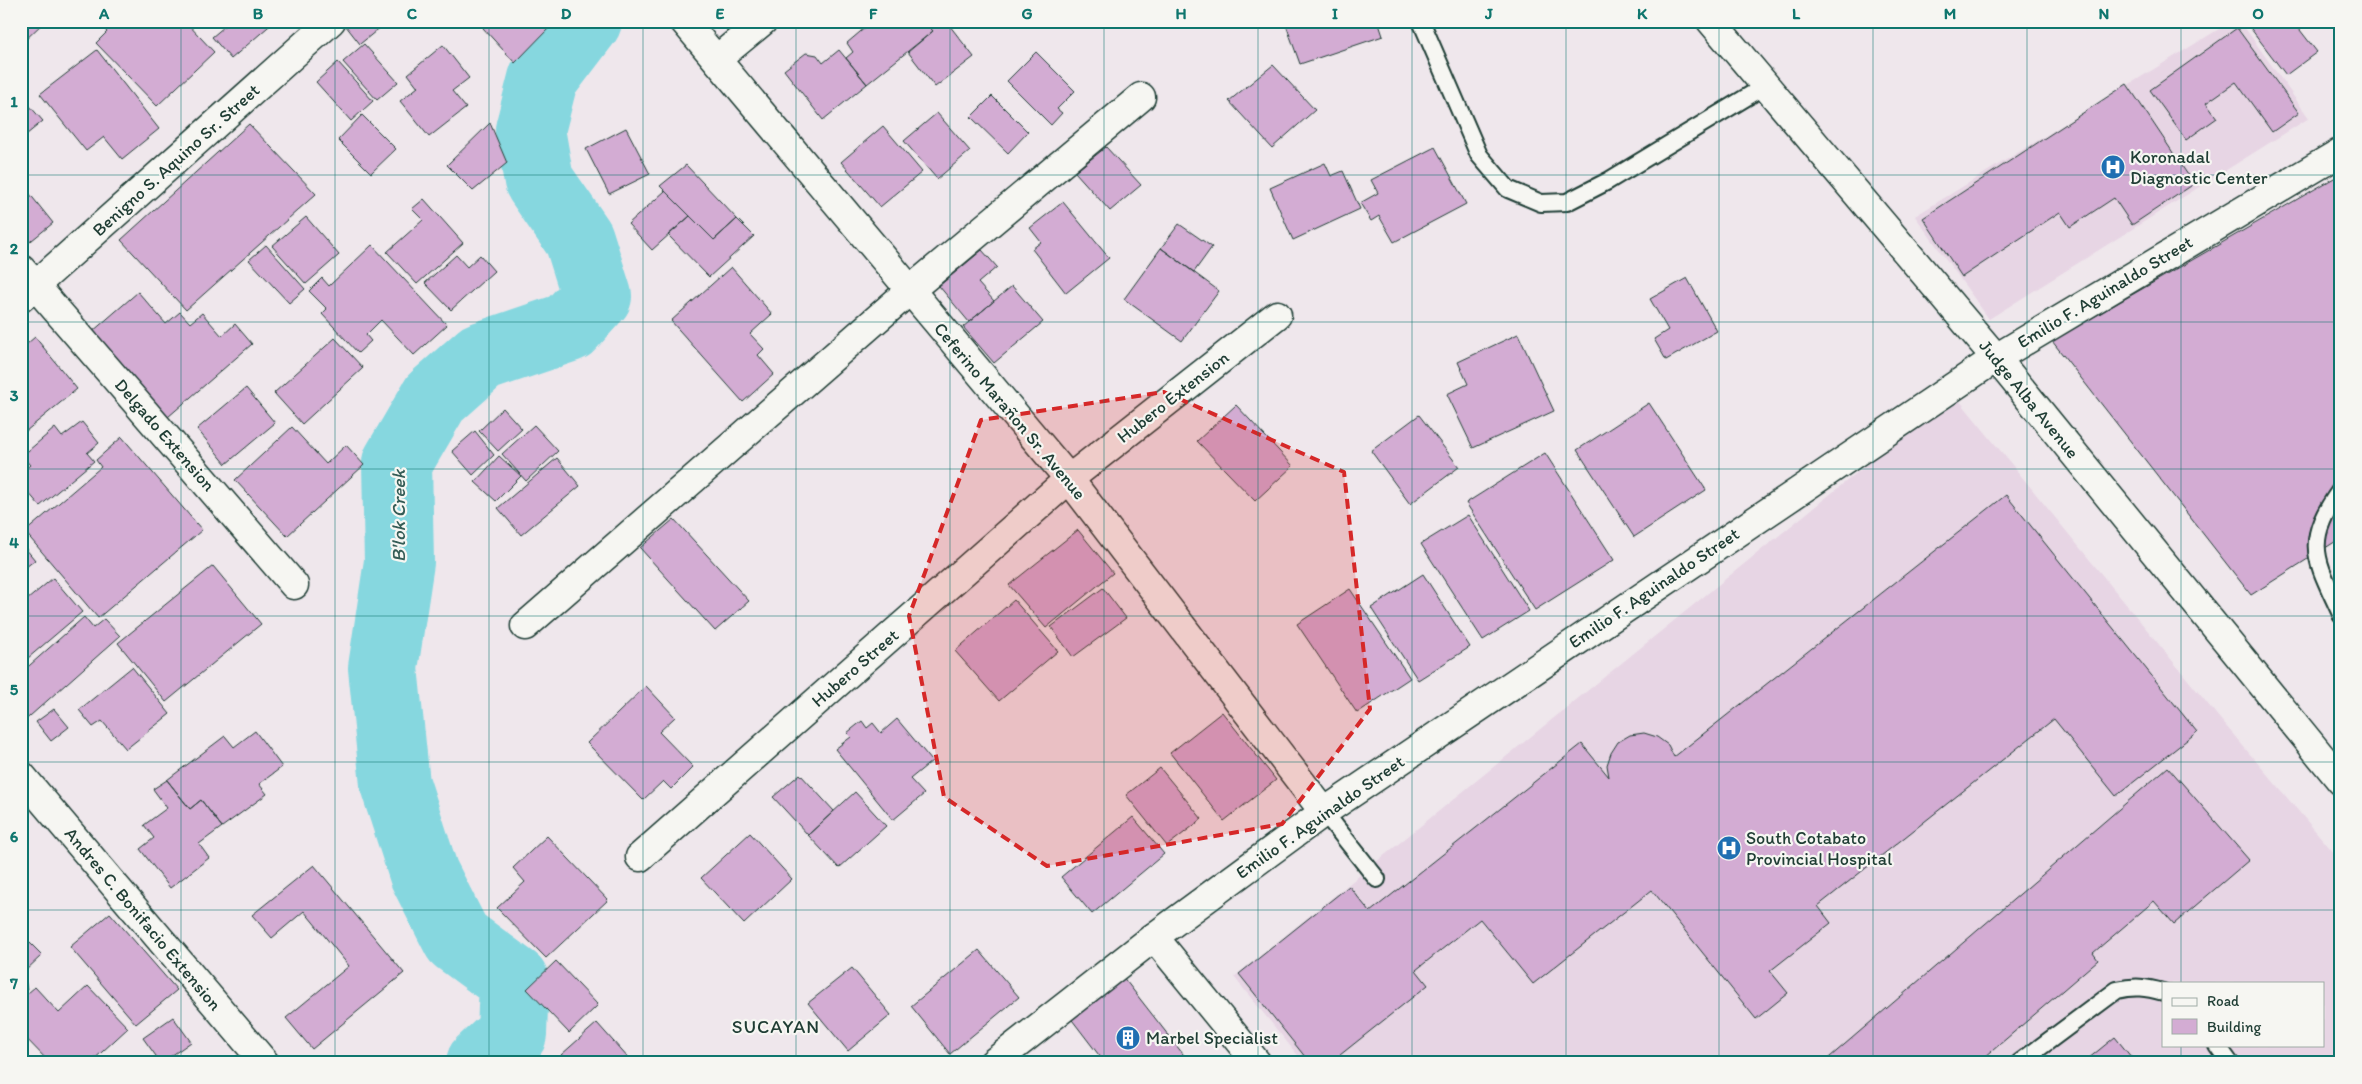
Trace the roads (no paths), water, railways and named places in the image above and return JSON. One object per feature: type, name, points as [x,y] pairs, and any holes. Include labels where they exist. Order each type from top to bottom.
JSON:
[{"type":"street","name":"Benigno S. Aquino Sr. Street","points":[[26,284],[331,21]]},
{"type":"street","name":"Ceferino Marañon Sr. Avenue","points":[[684,21],[909,291],[1069,479],[1324,812]]},
{"type":"street","points":[[717,59],[763,21]]},
{"type":"street","name":"Judge Alba Avenue","points":[[1711,21],[1996,358],[2341,781]]},
{"type":"street","points":[[525,626],[909,291],[1140,97]]},
{"type":"street","name":"Emilio F. Aguinaldo Street","points":[[993,1063],[1154,937],[1324,812],[1996,358],[2341,152]]},
{"type":"street","name":"Delgado Extension","points":[[26,284],[294,585]]},
{"type":"street","name":"Hubero Extension","points":[[1069,479],[1277,315]]},
{"type":"street","name":"Hubero Street","points":[[640,857],[1069,479]]},
{"type":"street","name":"Andres C. Bonifacio Extension","points":[[21,775],[265,1063]]},
{"type":"street","points":[[1154,937],[1257,1063]]},
{"type":"lane","points":[[1421,21],[1480,155],[1508,190],[1541,203],[1567,202],[1608,181],[1765,86]]},
{"type":"lane","points":[[2341,489],[2319,524],[2315,548],[2325,580],[2341,614]]},
{"type":"lane","points":[[1324,812],[1376,880]]},
{"type":"lane","points":[[2019,1063],[2117,990],[2133,986],[2146,986],[2162,992]]},
{"type":"lane","points":[[2218,1046],[2230,1063]]},
{"type":"waterway","name":"B'lok Creek","points":[[481,1063],[512,1034],[514,981],[457,939],[424,874],[395,784],[383,668],[399,562],[397,463],[435,398],[481,357],[569,327],[597,296],[579,239],[539,181],[530,130],[543,79],[587,21]]},
{"type":"place","name":"Koronadal Diagnostic Center","points":[[2113,167]]},
{"type":"place","name":"South Cotabato Provincial Hospital","points":[[1729,848]]},
{"type":"place","name":"Marbel Specialist","points":[[1128,1038]]},
{"type":"district","name":"SUCAYAN","points":[[776,1026]]}]
